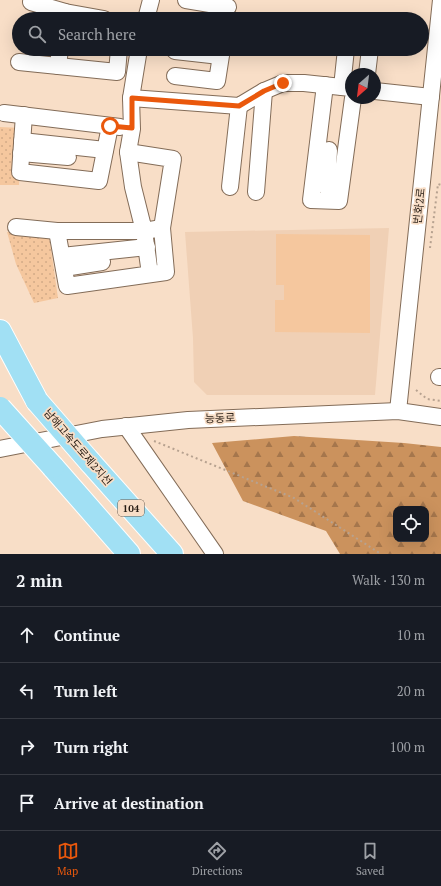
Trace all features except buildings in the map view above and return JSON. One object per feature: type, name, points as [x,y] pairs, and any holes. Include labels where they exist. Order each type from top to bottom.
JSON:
[{"type":"highway","points":[[0,331],[37,401]]},
{"type":"highway","name":"남해고속도로제2지선","points":[[0,358],[172,554]]},
{"type":"highway","points":[[0,408],[129,554]]},
{"type":"street","points":[[148,12],[151,0]]},
{"type":"street","points":[[186,0],[228,9]]},
{"type":"street","name":"번화2로","points":[[398,411],[441,0]]},
{"type":"street","points":[[31,2],[55,12]]},
{"type":"street","points":[[58,66],[59,56]]},
{"type":"street","points":[[19,62],[116,72],[118,56]]},
{"type":"street","points":[[138,56],[132,98],[132,128],[128,152],[133,186],[147,247],[150,274]]},
{"type":"street","points":[[175,76],[217,81],[221,56]]},
{"type":"street","points":[[346,56],[347,68]]},
{"type":"street","points":[[368,68],[369,56]]},
{"type":"street","points":[[132,98],[239,106],[264,91],[283,83],[325,85],[345,90]]},
{"type":"street","points":[[325,85],[323,150],[327,188]]},
{"type":"street","points":[[256,192],[264,91]]},
{"type":"street","points":[[381,92],[431,97]]},
{"type":"street","points":[[323,150],[311,200],[340,201],[346,152],[348,104]]},
{"type":"street","points":[[230,187],[239,106]]},
{"type":"street","points":[[4,113],[132,128]]},
{"type":"street","points":[[24,116],[20,172],[99,182],[110,126]]},
{"type":"street","points":[[22,147],[105,150]]},
{"type":"street","points":[[22,147],[68,157]]},
{"type":"street","points":[[323,150],[346,152]]},
{"type":"street","points":[[57,231],[67,286],[166,272],[162,228],[173,159],[128,152]]},
{"type":"street","points":[[16,227],[57,231],[144,231],[162,228]]},
{"type":"street","points":[[63,262],[147,247]]},
{"type":"street","points":[[63,262],[110,261]]},
{"type":"street","name":"능동로","points":[[0,449],[102,429],[188,420],[398,411],[441,417]]},
{"type":"street","points":[[126,426],[215,554]]},
{"type":"path","points":[[416,390],[426,399],[441,401]]},
{"type":"path","points":[[150,440],[294,498],[381,554]]},
{"type":"shaded area","points":[[0,127],[22,128],[19,185],[0,185]]},
{"type":"shaded area","points":[[389,228],[375,395],[207,395],[194,382],[193,338],[185,232]]},
{"type":"shaded area","points":[[7,232],[49,235],[58,298],[34,303],[16,264]]},
{"type":"shaded area","points":[[276,234],[370,235],[370,333],[275,332],[275,300],[284,300],[284,285],[276,285]]},
{"type":"green space","points":[[294,436],[404,443],[441,447],[441,554],[340,554],[326,531],[243,501],[212,443]]},
{"type":"route","points":[[110,126],[132,128],[132,98],[239,106],[264,91],[283,83]]}]
